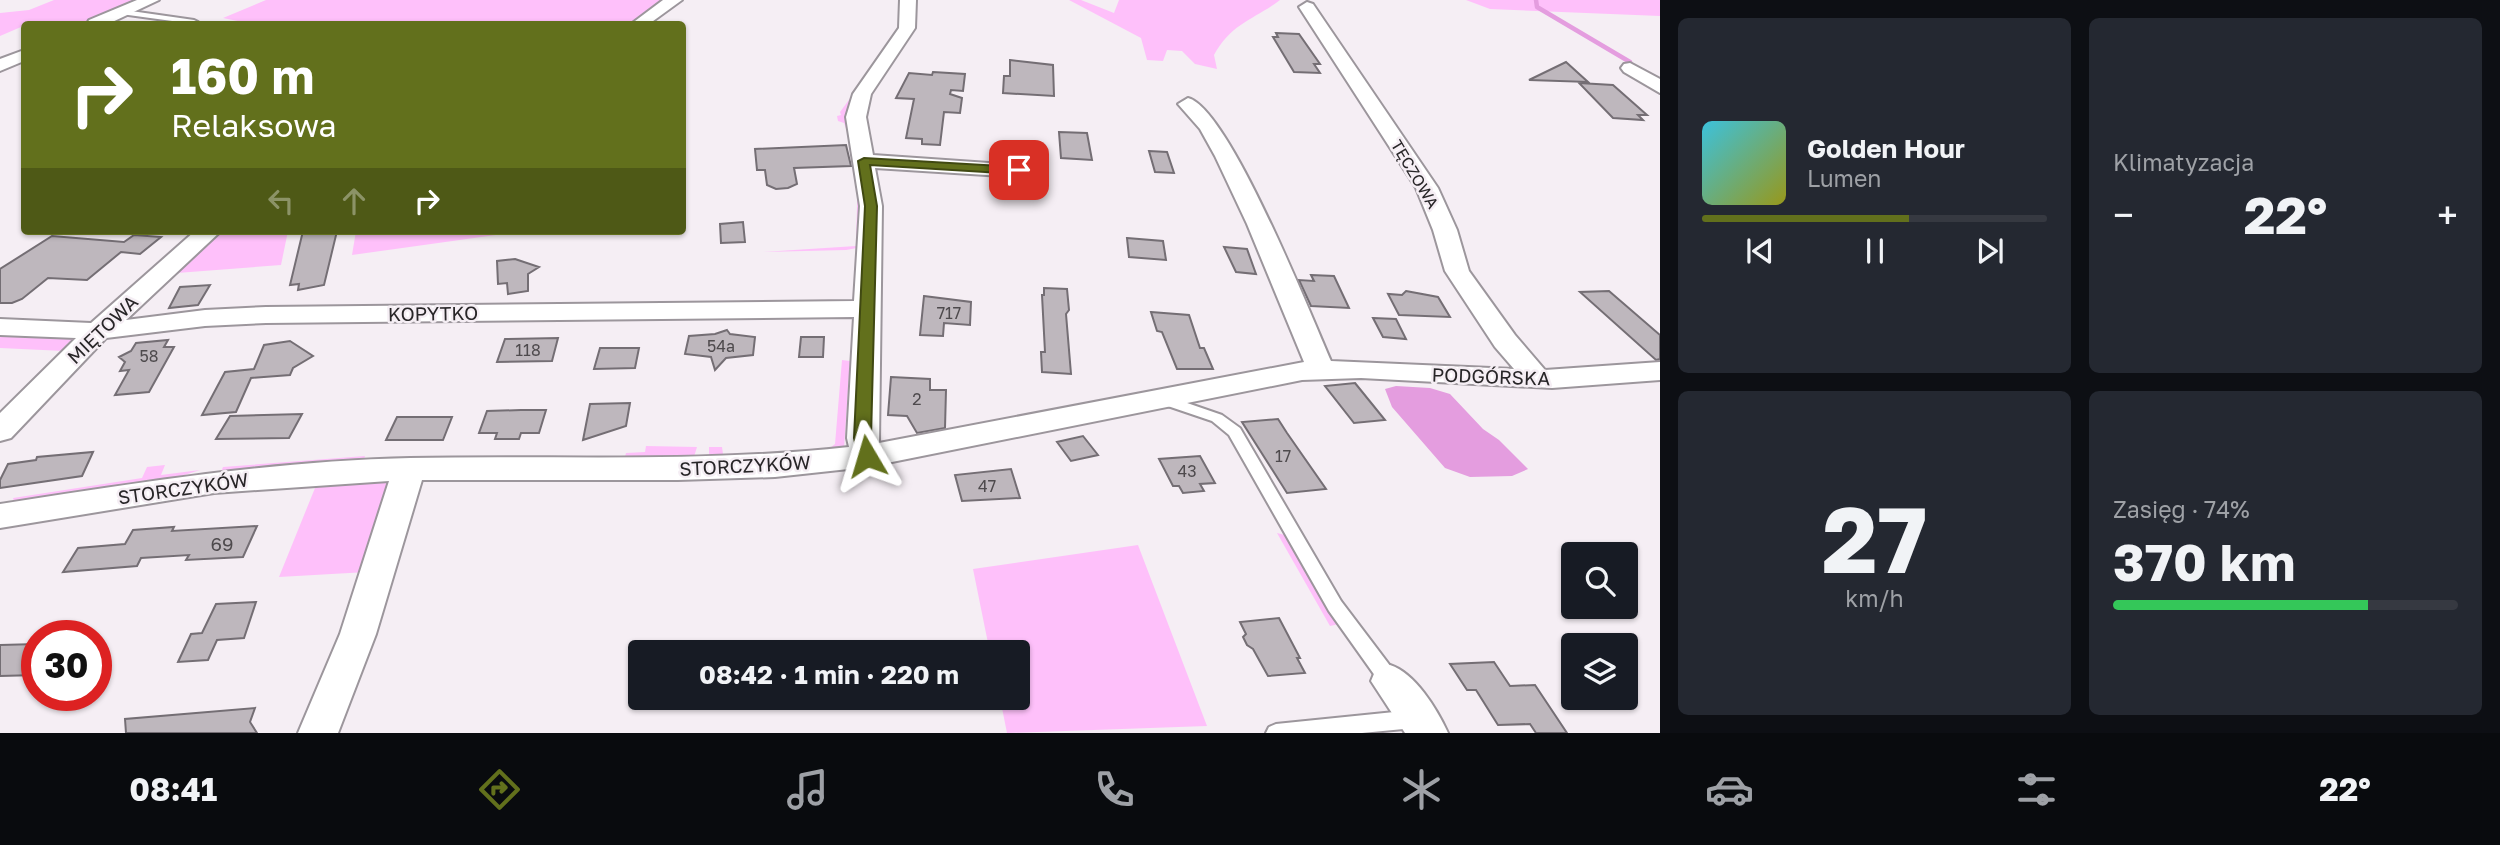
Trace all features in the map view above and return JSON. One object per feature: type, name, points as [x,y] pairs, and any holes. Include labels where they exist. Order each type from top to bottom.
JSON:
[{"type":"street","points":[[102,21],[151,0]]},
{"type":"street","points":[[643,21],[674,0]]},
{"type":"street","points":[[867,456],[862,438],[871,206],[856,126],[862,94],[907,28],[908,0]]},
{"type":"street","name":"TĘCZOWA","points":[[1307,8],[1427,188],[1445,230],[1457,271],[1505,341],[1537,379]]},
{"type":"street","points":[[0,66],[21,56]]},
{"type":"street","points":[[1660,65],[1630,68],[1660,87]]},
{"type":"street","points":[[0,72],[21,75]]},
{"type":"street","points":[[1188,104],[1199,114],[1217,140],[1240,185],[1321,370]]},
{"type":"street","points":[[864,161],[1019,170]]},
{"type":"street","name":"MIĘTOWA","points":[[0,432],[98,331],[205,235]]},
{"type":"street","name":"KOPYTKO","points":[[0,327],[98,331],[205,318],[266,315],[867,309]]},
{"type":"street","name":"PODGÓRSKA","points":[[1161,399],[1321,370],[1537,379],[1660,371]]},
{"type":"street","name":"STORCZYKÓW","points":[[5,519],[214,482],[304,474],[409,469],[678,469],[775,466],[867,456],[1161,399]]},
{"type":"street","points":[[318,733],[358,634],[409,469]]},
{"type":"street","points":[[1390,681],[1424,726]]},
{"type":"lane","points":[[124,12],[187,21]]},
{"type":"lane","points":[[1161,399],[1217,418],[1235,432],[1335,606],[1390,681]]},
{"type":"lane","points":[[1276,733],[1424,726]]},
{"type":"shaded area","points":[[54,0],[137,0],[91,21],[21,21],[21,27],[0,36],[0,13],[29,10]]},
{"type":"shaded area","points":[[266,0],[671,0],[640,21],[238,21],[223,18]]},
{"type":"shaded area","points":[[1069,0],[1081,0],[1114,13],[1119,0],[1280,0],[1228,36],[1214,55],[1217,69],[1195,64],[1182,51],[1167,50],[1163,61],[1147,60],[1141,38]]},
{"type":"shaded area","points":[[1466,0],[1660,0],[1660,16],[1490,9]]},
{"type":"shaded area","points":[[868,74],[858,91],[866,206],[857,248],[763,252],[856,246],[858,162],[844,123],[838,121],[837,116],[841,115],[840,112]]},
{"type":"shaded area","points":[[214,235],[287,235],[281,265],[177,273],[124,322]]},
{"type":"shaded area","points":[[355,235],[496,235],[352,255]]},
{"type":"shaded area","points":[[0,331],[78,337],[64,351],[0,348]]},
{"type":"shaded area","points":[[842,360],[850,361],[844,448],[838,454],[820,457],[709,460],[709,447],[722,447],[723,454],[826,451],[835,444]]},
{"type":"shaded area","points":[[1396,386],[1430,388],[1450,394],[1483,429],[1499,440],[1528,469],[1512,476],[1470,477],[1445,468],[1392,407],[1385,389]]},
{"type":"shaded area","points":[[646,446],[697,447],[693,460],[624,460],[626,453],[645,452]]},
{"type":"shaded area","points":[[365,456],[363,463],[221,472],[223,467]]},
{"type":"shaded area","points":[[165,465],[161,475],[200,470],[159,483],[15,505],[13,498],[142,478],[147,467]]},
{"type":"shaded area","points":[[393,478],[367,572],[279,577],[315,488],[287,489],[294,484]]},
{"type":"shaded area","points":[[1277,533],[1285,535],[1339,624],[1330,626]]},
{"type":"shaded area","points":[[1138,545],[1207,726],[1007,733],[1002,710],[1030,710],[1030,640],[987,640],[973,569]]},
{"type":"building","points":[[1276,33],[1299,34],[1320,64],[1314,64],[1320,73],[1294,72],[1273,37],[1278,37]]},
{"type":"building","points":[[1010,60],[1053,65],[1054,96],[1003,93],[1004,76],[1010,76]]},
{"type":"building","points":[[1566,62],[1588,82],[1529,80]]},
{"type":"building","points":[[933,72],[965,74],[963,91],[951,90],[950,94],[962,98],[960,113],[944,112],[940,145],[922,144],[922,139],[906,138],[914,99],[896,98],[909,73],[932,75]]},
{"type":"building","points":[[1579,83],[1613,85],[1647,115],[1638,115],[1643,120],[1613,118]]},
{"type":"building","points":[[1059,132],[1087,133],[1092,160],[1061,158]]},
{"type":"building","points":[[846,145],[851,166],[794,168],[797,184],[788,188],[776,189],[767,185],[765,170],[757,170],[755,149]]},
{"type":"building","points":[[1149,151],[1167,152],[1174,173],[1155,172]]},
{"type":"building","points":[[743,222],[745,242],[721,243],[720,224]]},
{"type":"building","points":[[134,235],[161,237],[140,254],[121,252],[87,280],[48,278],[22,299],[12,303],[0,303],[0,269],[52,236],[124,242]]},
{"type":"building","points":[[302,235],[336,235],[324,285],[298,290],[299,284],[290,285]]},
{"type":"building","points":[[1127,238],[1163,241],[1166,260],[1129,257]]},
{"type":"building","points":[[1224,247],[1247,249],[1256,274],[1236,272]]},
{"type":"building","points":[[515,259],[539,267],[528,274],[528,291],[508,294],[507,283],[498,284],[497,261]]},
{"type":"building","points":[[1311,275],[1334,276],[1349,308],[1311,306],[1299,280],[1314,281]]},
{"type":"building","points":[[210,285],[198,305],[169,308],[180,287]]},
{"type":"building","points":[[1044,288],[1067,289],[1069,310],[1066,314],[1071,374],[1042,372],[1041,352],[1045,352],[1042,295]]},
{"type":"building","points":[[1406,291],[1438,297],[1450,317],[1399,315],[1388,294],[1402,295]]},
{"type":"building","points":[[1609,291],[1660,335],[1660,359],[1656,360],[1580,292]]},
{"type":"building","points":[[924,296],[971,302],[970,325],[944,323],[943,336],[920,335]]},
{"type":"building","points":[[1151,312],[1189,315],[1200,348],[1204,348],[1213,369],[1177,369],[1162,332],[1157,331]]},
{"type":"building","points":[[1373,318],[1396,319],[1406,339],[1383,337]]},
{"type":"building","points":[[727,330],[730,334],[755,337],[753,355],[726,358],[715,370],[711,357],[685,354],[689,336]]},
{"type":"building","points":[[801,337],[824,337],[823,357],[799,357]]},
{"type":"building","points":[[558,338],[552,361],[497,362],[505,339]]},
{"type":"building","points":[[168,340],[164,347],[174,347],[149,392],[115,395],[129,370],[120,371],[125,362],[119,357],[131,351],[136,343]]},
{"type":"building","points":[[290,341],[313,356],[293,368],[290,375],[251,378],[236,412],[202,415],[225,372],[254,369],[264,345]]},
{"type":"building","points":[[600,348],[639,348],[635,368],[594,369]]},
{"type":"building","points":[[891,377],[930,379],[930,390],[946,390],[945,428],[917,433],[907,416],[888,415]]},
{"type":"building","points":[[1355,383],[1385,420],[1354,423],[1325,386]]},
{"type":"building","points":[[630,403],[626,426],[583,440],[590,404]]},
{"type":"building","points":[[546,410],[539,433],[521,433],[519,439],[495,439],[497,433],[479,433],[487,411]]},
{"type":"building","points":[[302,414],[289,438],[216,439],[230,416]]},
{"type":"building","points":[[397,417],[452,417],[443,440],[386,440]]},
{"type":"building","points":[[1278,419],[1326,489],[1287,493],[1242,422]]},
{"type":"building","points":[[1083,436],[1098,455],[1071,461],[1057,442]]},
{"type":"building","points":[[93,452],[82,476],[0,488],[0,480],[8,464],[36,460],[37,457]]},
{"type":"building","points":[[1200,456],[1215,483],[1200,484],[1204,491],[1183,493],[1179,486],[1173,486],[1159,459]]},
{"type":"building","points":[[1011,469],[1020,498],[962,501],[955,475]]},
{"type":"building","points":[[257,526],[243,557],[186,560],[189,555],[141,558],[137,566],[63,572],[78,548],[125,544],[133,530],[174,527],[172,531]]},
{"type":"building","points":[[256,602],[244,638],[217,640],[208,660],[178,662],[191,634],[202,633],[216,604]]},
{"type":"building","points":[[1279,618],[1305,673],[1268,676],[1243,637],[1246,634],[1240,622]]},
{"type":"building","points":[[21,644],[21,675],[0,676],[0,645]]},
{"type":"building","points":[[1494,662],[1510,686],[1535,685],[1567,733],[1536,733],[1530,724],[1498,725],[1476,690],[1467,690],[1450,664]]},
{"type":"building","points":[[255,708],[250,722],[257,733],[126,733],[125,719]]},
{"type":"waterway","points":[[1536,0],[1537,7],[1630,62]]},
{"type":"route","points":[[867,456],[862,438],[871,206],[864,161],[1019,170]]}]
